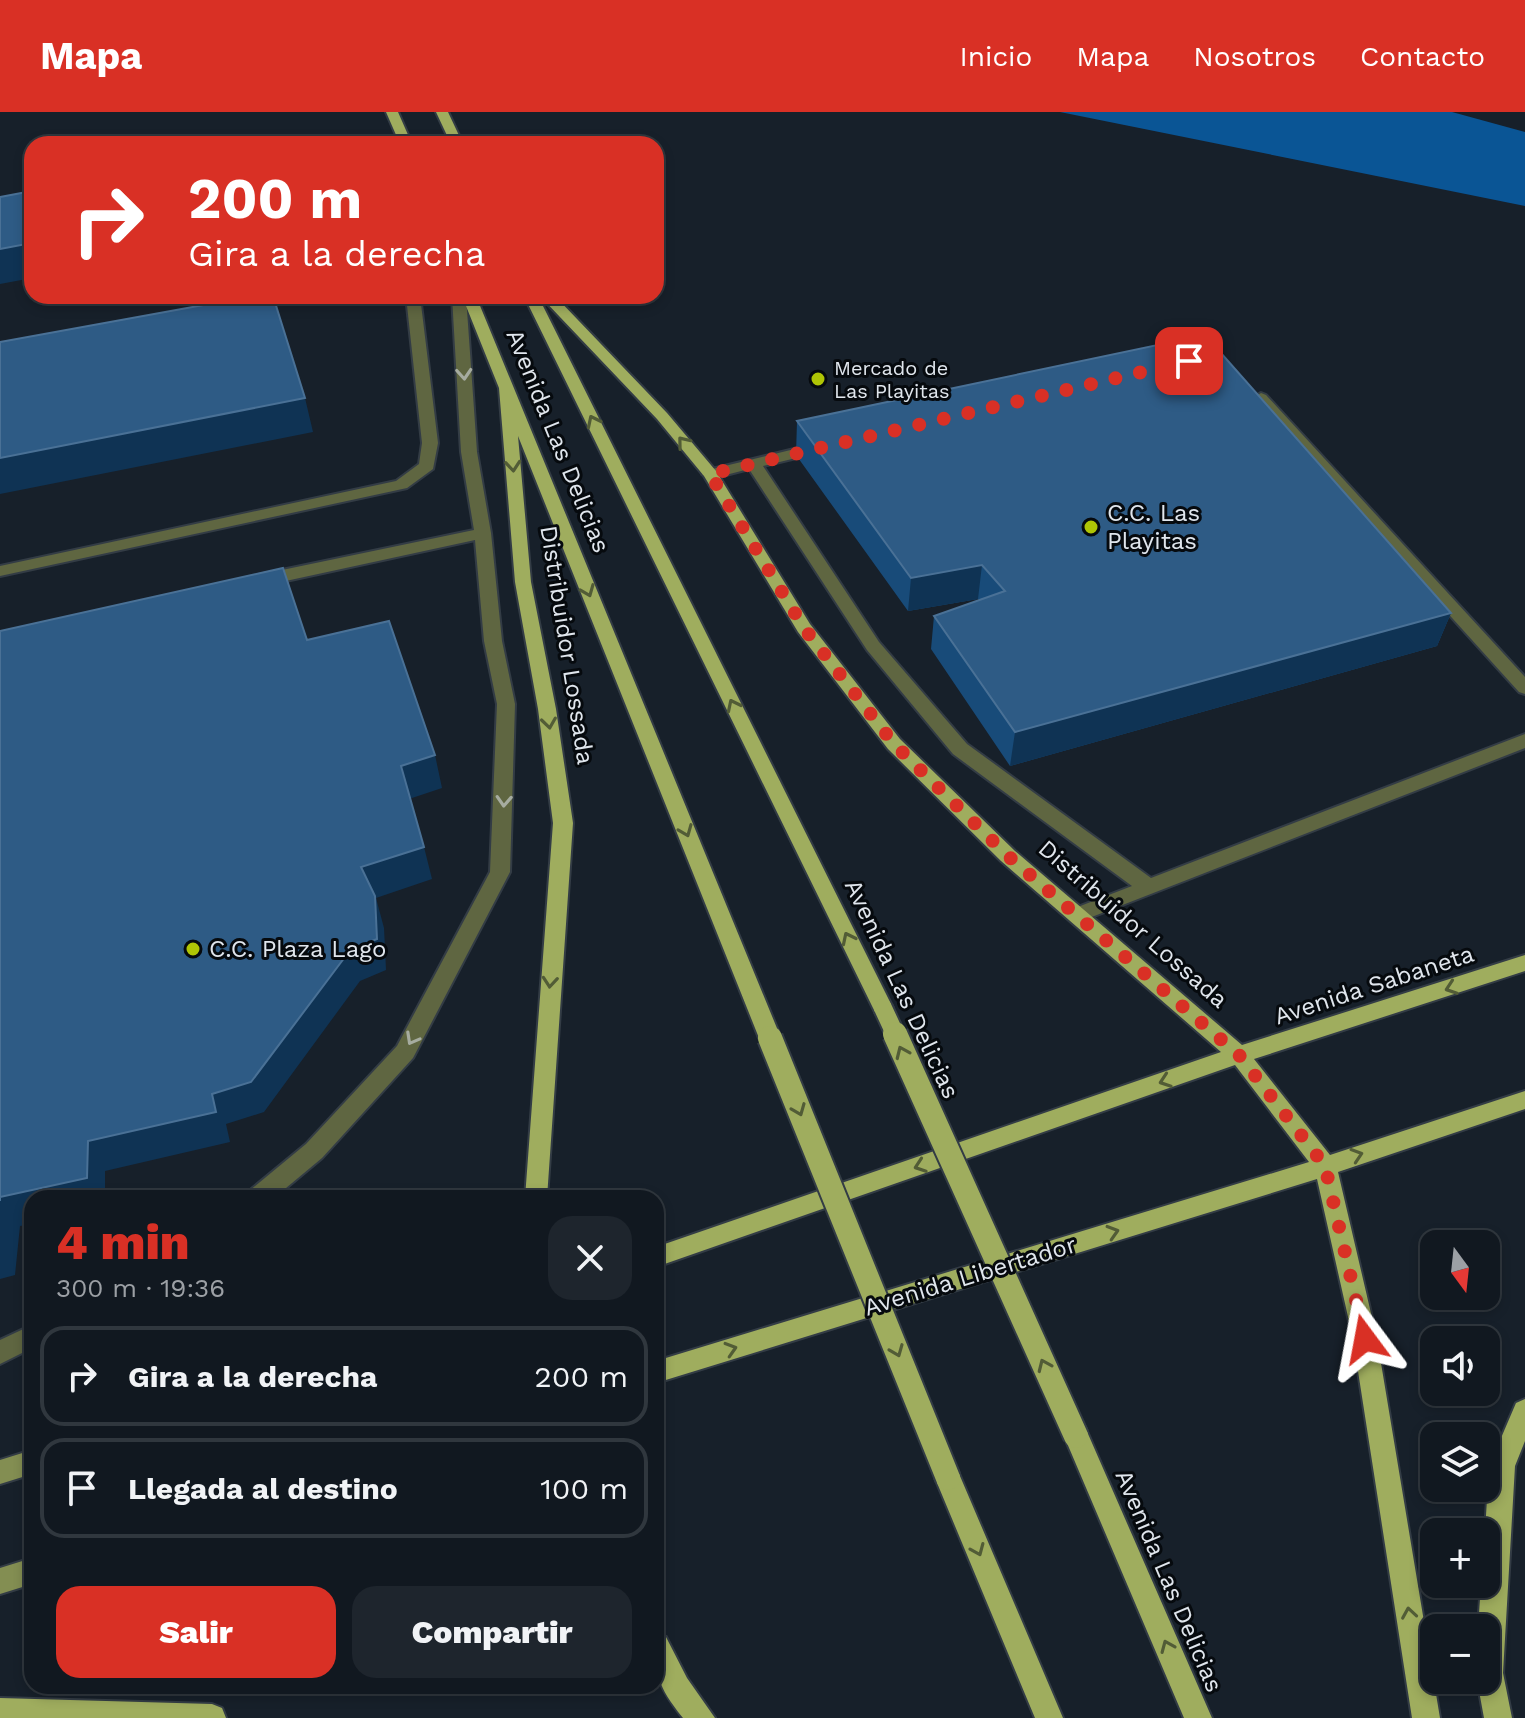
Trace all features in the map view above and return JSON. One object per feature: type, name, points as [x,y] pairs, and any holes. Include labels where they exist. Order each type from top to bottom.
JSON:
[{"type":"main road","points":[[392,112],[402,136]]},
{"type":"main road","points":[[442,112],[453,136]]},
{"type":"main road","name":"Avenida Las Delicias","points":[[472,304],[948,1478],[1049,1718]]},
{"type":"main road","name":"Avenida Las Delicias","points":[[535,304],[883,1008],[1076,1436],[1198,1718]]},
{"type":"main road","name":"Distribuidor Lossada","points":[[555,304],[662,416],[710,474],[804,628],[894,744],[1008,856],[1239,1055],[1325,1166],[1365,1339],[1426,1718]]},
{"type":"main road","name":"Distribuidor Lossada","points":[[506,388],[523,582],[547,709],[563,823],[537,1190]]},
{"type":"main road","name":"Avenida Sabaneta","points":[[1239,1055],[1525,963]]},
{"type":"main road","points":[[664,1254],[1239,1055]]},
{"type":"main road","points":[[1325,1166],[1525,1100]]},
{"type":"main road","name":"Avenida Libertador","points":[[664,1370],[1325,1166]]},
{"type":"main road","points":[[1498,1718],[1489,1673],[1502,1466],[1525,1411]]},
{"type":"main road","points":[[0,1472],[24,1464]]},
{"type":"main road","points":[[0,1581],[24,1574]]},
{"type":"main road","points":[[664,1663],[677,1688],[701,1718]]},
{"type":"main road","points":[[0,1712],[212,1718]]},
{"type":"street","points":[[227,307],[242,304]]},
{"type":"street","points":[[0,571],[401,485],[427,466],[430,443],[414,304]]},
{"type":"street","points":[[267,1190],[314,1151],[405,1052],[500,872],[506,704],[493,641],[483,533],[469,452],[460,304]]},
{"type":"street","points":[[1251,388],[1525,688]]},
{"type":"street","points":[[710,474],[831,445]]},
{"type":"street","points":[[753,463],[873,646],[960,749],[1148,887]]},
{"type":"street","points":[[245,584],[483,533]]},
{"type":"street","points":[[1077,915],[1525,741]]},
{"type":"street","points":[[0,1353],[24,1340]]},
{"type":"water","points":[[1060,112],[1452,112],[1525,132],[1525,206]]},
{"type":"building","points":[[24,192],[24,244],[0,249],[0,197]]},
{"type":"building","points":[[209,304],[276,304],[305,398],[0,458],[0,342]]},
{"type":"building","name":"C.C. Las Playitas","points":[[1205,335],[1451,613],[1015,732],[934,616],[1005,591],[982,565],[911,578],[797,421]]},
{"type":"building","name":"C.C. Plaza Lago","points":[[283,568],[307,640],[389,621],[435,755],[401,766],[424,847],[361,867],[375,896],[377,939],[351,949],[251,1082],[212,1094],[216,1112],[88,1141],[87,1178],[0,1197],[0,631]]},
{"type":"place","name":"Mercado de Las Playitas","points":[[818,379]]},
{"type":"place","name":"C.C. Las Playitas","points":[[1091,527]]},
{"type":"place","name":"C.C. Plaza Lago","points":[[193,949]]},
{"type":"route","points":[[1189,361],[710,474],[735,510],[804,628],[894,744],[1008,856],[1239,1055],[1325,1166],[1365,1339]]}]
